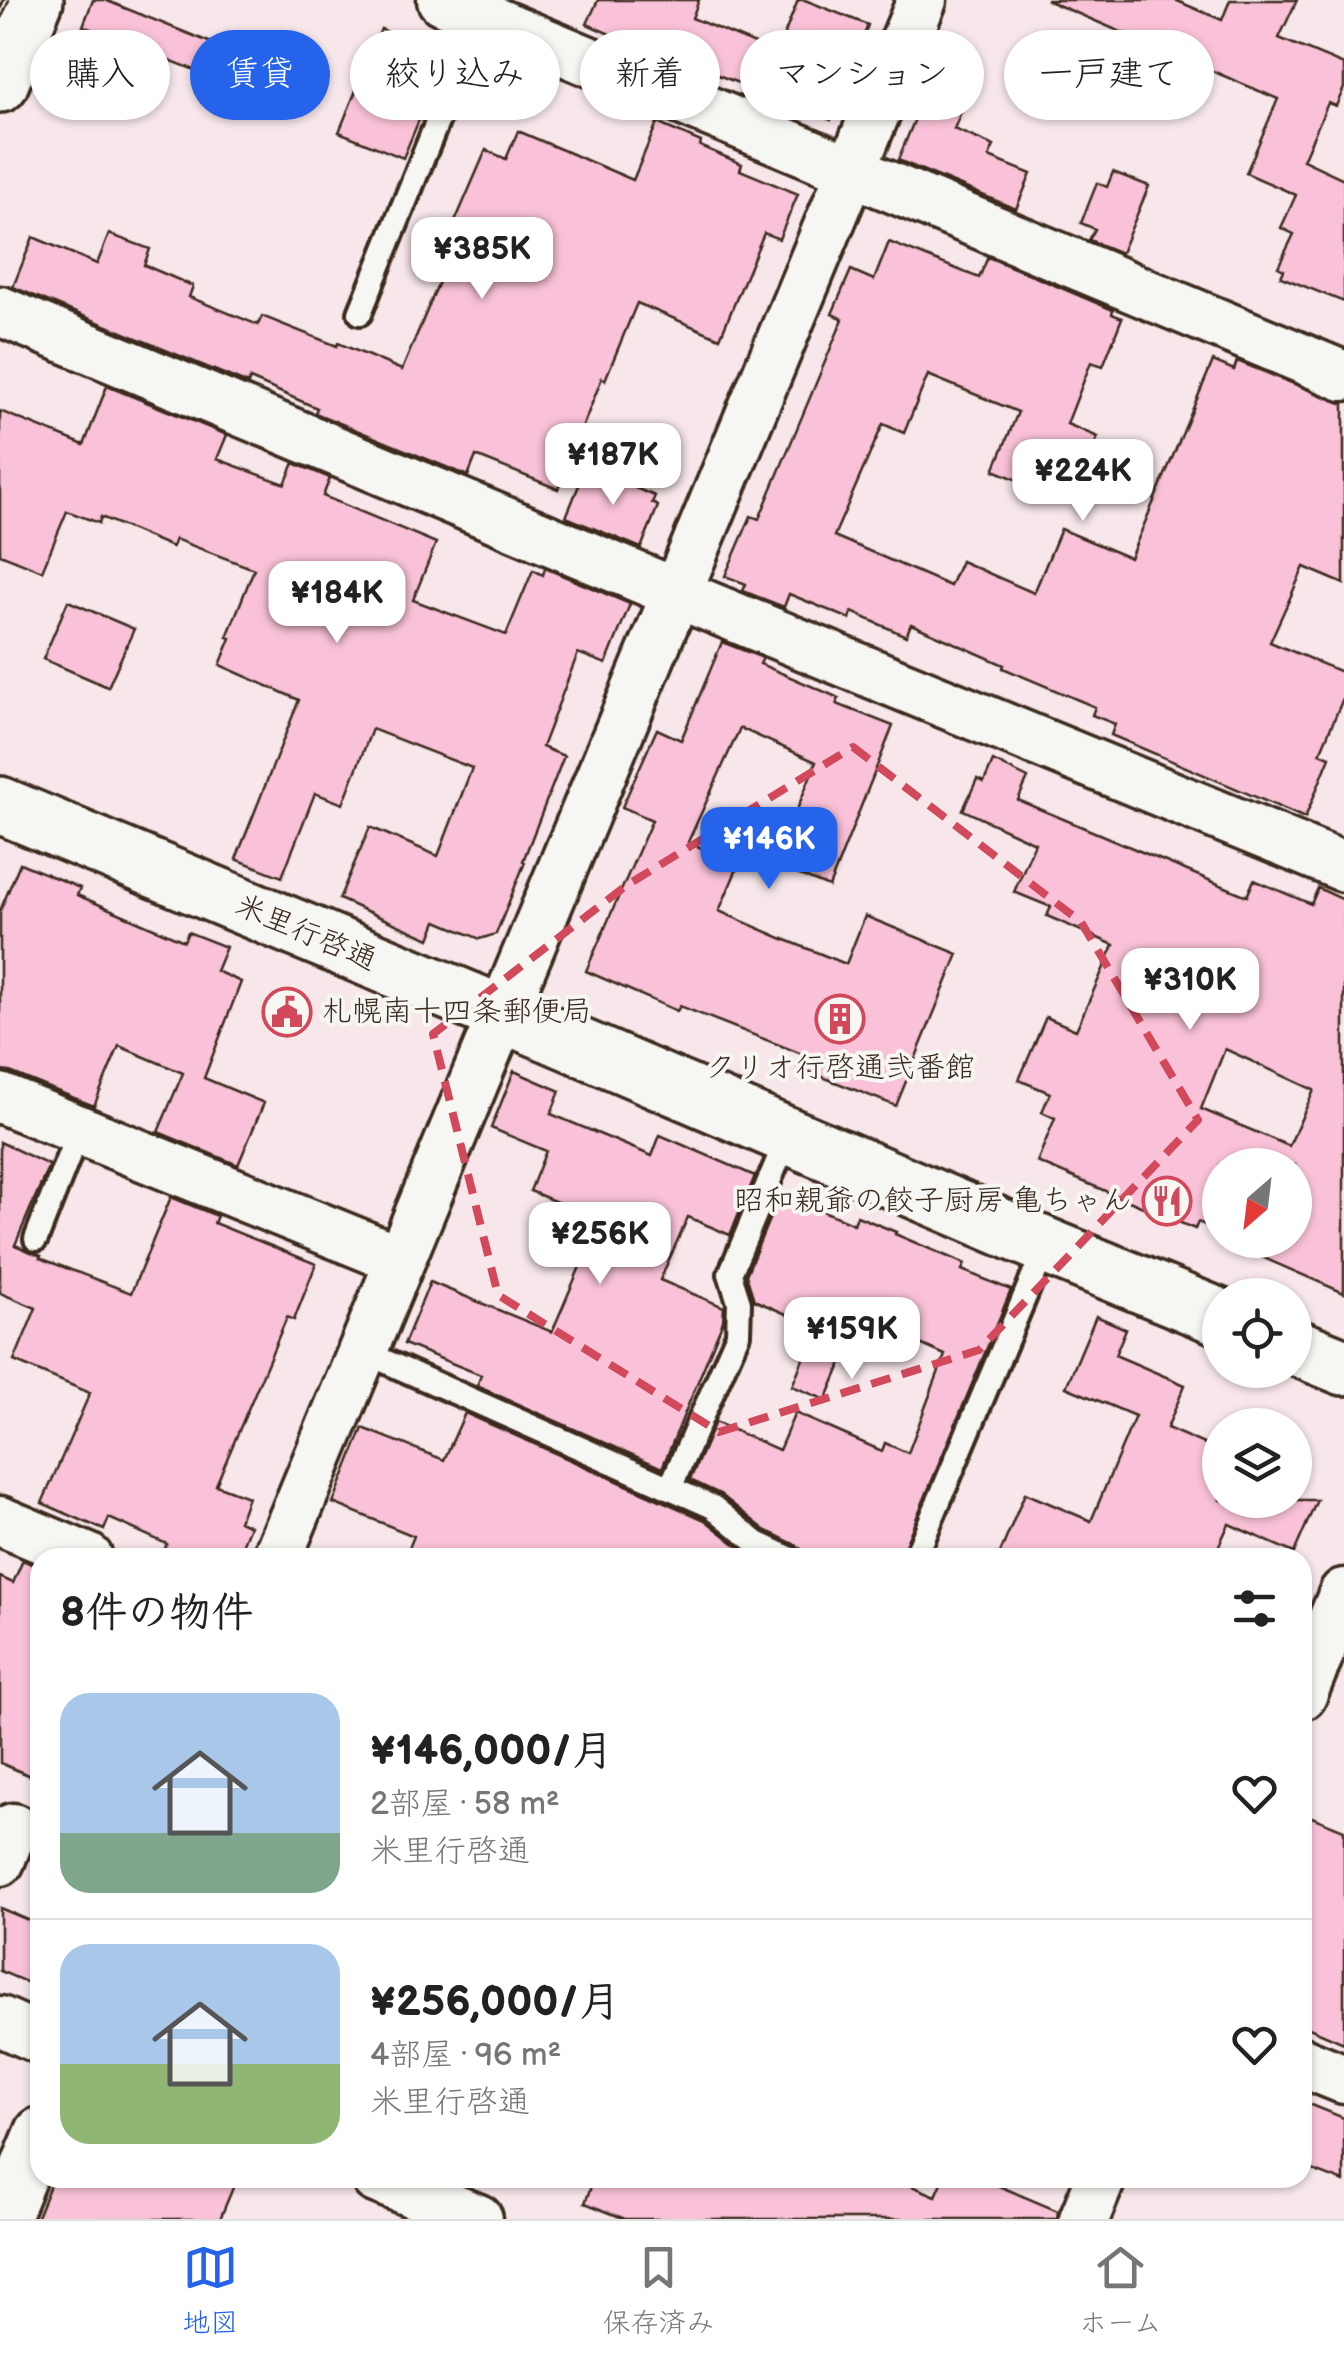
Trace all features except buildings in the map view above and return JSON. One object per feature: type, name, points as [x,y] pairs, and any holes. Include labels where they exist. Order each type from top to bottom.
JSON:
[{"type":"street","points":[[0,84],[35,0]]},
{"type":"street","points":[[281,1548],[922,0]]},
{"type":"street","points":[[461,8],[1344,376]]},
{"type":"street","points":[[0,311],[676,594],[1344,867]]},
{"type":"street","name":"米里行啓通","points":[[0,805],[1202,1310]]},
{"type":"street","points":[[0,1098],[400,1260]]},
{"type":"street","points":[[1312,1354],[1344,1367]]},
{"type":"street","points":[[0,1521],[64,1548]]},
{"type":"street","points":[[1312,1671],[1344,1593]]},
{"type":"street","points":[[0,2022],[30,2034]]},
{"type":"street","points":[[1312,2066],[1344,2079]]},
{"type":"street","points":[[4,2219],[30,2156]]},
{"type":"street","points":[[415,2188],[478,2219]]},
{"type":"street","points":[[1084,2219],[1097,2188]]},
{"type":"lane","points":[[360,313],[461,8]]},
{"type":"lane","points":[[36,1239],[78,1130]]},
{"type":"lane","points":[[670,1488],[738,1334],[739,1302],[730,1274],[788,1136]]},
{"type":"lane","points":[[919,1548],[1046,1246]]},
{"type":"lane","points":[[362,1351],[714,1507],[768,1548]]},
{"type":"highlighted area","points":[[853,747],[1081,922],[1198,1120],[979,1350],[719,1432],[498,1295],[433,1034],[627,885]]},
{"type":"tram line","points":[[0,22],[9,0]]},
{"type":"place","name":"札幌南十四条郵便局","points":[[287,1012]]},
{"type":"place","name":"クリオ行啓通弐番館","points":[[840,1019]]},
{"type":"place","name":"昭和親爺の餃子厨房 亀ちゃん","points":[[1167,1201]]}]
